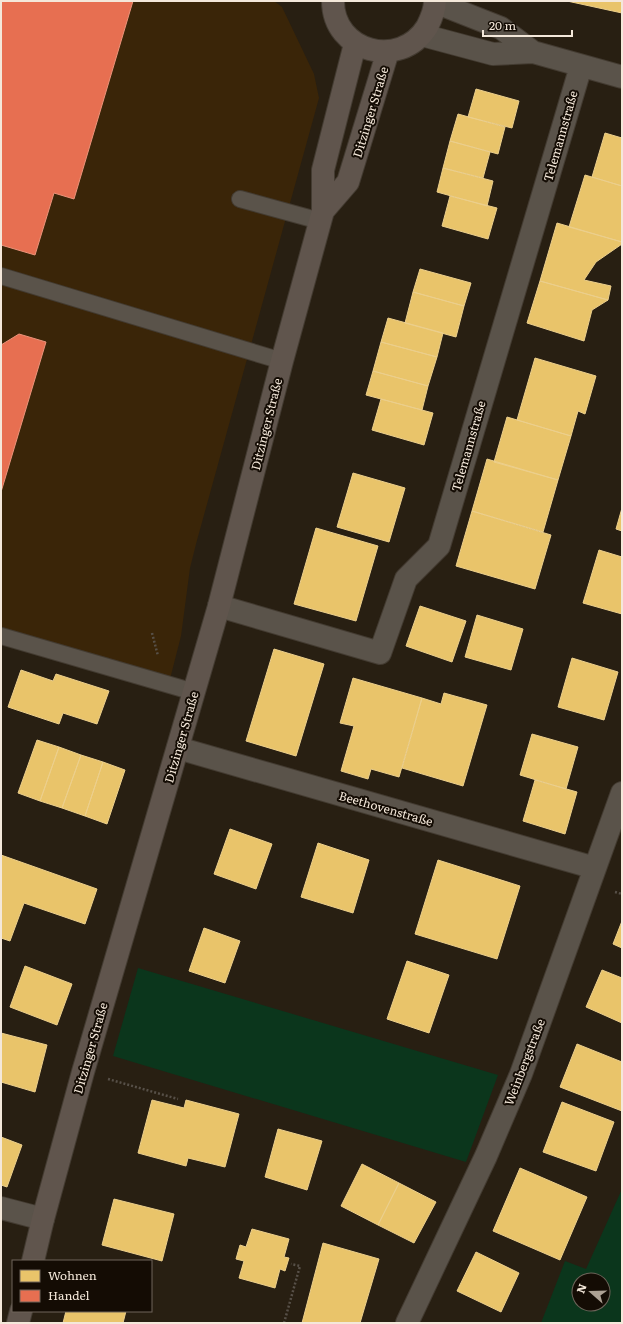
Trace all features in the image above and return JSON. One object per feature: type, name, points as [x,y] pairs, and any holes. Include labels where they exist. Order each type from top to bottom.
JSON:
[{"type":"street","points":[[331,2],[335,17],[341,30],[355,44],[378,52],[395,51],[410,45],[422,34],[430,22],[435,2],[501,28],[533,52]]},
{"type":"street","points":[[422,34],[493,54],[533,52],[622,77]]},
{"type":"street","name":"Ditzinger Straße","points":[[33,1260],[83,1072],[219,606],[321,216],[323,170],[355,44]]},
{"type":"street","name":"Ditzinger Straße","points":[[321,216],[348,182],[388,51]]},
{"type":"street","name":"Telemannstraße","points":[[219,606],[380,653],[406,579],[439,546],[581,66]]},
{"type":"street","name":"Beethovenstraße","points":[[178,748],[595,868]]},
{"type":"street","name":"Weinbergstraße","points":[[407,1323],[486,1156],[518,1081],[622,793]]},
{"type":"street","points":[[1,1208],[43,1219]]},
{"type":"street","points":[[18,1323],[21,1312]]},
{"type":"lane","points":[[240,199],[321,216]]},
{"type":"lane","points":[[1,276],[282,361]]},
{"type":"lane","points":[[1,636],[194,692]]},
{"type":"path","points":[[83,1072],[178,1099]]},
{"type":"path","points":[[284,1323],[300,1266],[291,1264]]},
{"type":"shaded area","points":[[1,1],[274,1],[282,7],[314,74],[319,98],[196,544],[190,568],[181,636],[170,679],[1,637]]},
{"type":"green space","points":[[138,968],[498,1075],[466,1162],[113,1056]]},
{"type":"green space","points":[[622,1189],[622,1323],[541,1323],[565,1261],[586,1269]]},
{"type":"building: Wohnen","points":[[567,1],[622,1],[622,13]]},
{"type":"building: Wohnen","points":[[476,89],[519,101],[512,128],[468,117]]},
{"type":"building: Wohnen","points":[[458,114],[505,127],[498,154],[450,141]]},
{"type":"building: Wohnen","points":[[605,133],[622,138],[622,186],[592,177]]},
{"type":"building: Wohnen","points":[[450,141],[490,152],[483,178],[443,168]]},
{"type":"building: Wohnen","points":[[443,168],[493,181],[487,206],[437,192]]},
{"type":"building: Wohnen","points":[[585,175],[622,186],[622,242],[569,227]]},
{"type":"building: Wohnen","points":[[450,196],[497,208],[488,239],[442,226]]},
{"type":"building: Wohnen","points":[[557,223],[622,242],[622,244],[596,262],[584,280],[611,286],[608,300],[540,281]]},
{"type":"building: Wohnen","points":[[420,269],[471,283],[464,306],[413,292]]},
{"type":"building: Wohnen","points":[[540,281],[608,300],[592,310],[584,341],[527,323]]},
{"type":"building: Wohnen","points":[[413,292],[464,306],[456,337],[405,323]]},
{"type":"building: Wohnen","points":[[388,318],[443,333],[437,357],[381,342]]},
{"type":"building: Wohnen","points":[[381,342],[437,357],[428,386],[373,371]]},
{"type":"building: Wohnen","points":[[535,358],[596,376],[585,414],[578,411],[571,436],[517,420]]},
{"type":"building: Wohnen","points":[[373,371],[428,386],[422,410],[366,395]]},
{"type":"building: Wohnen","points":[[381,399],[433,413],[424,445],[372,430]]},
{"type":"building: Wohnen","points":[[507,417],[571,436],[558,480],[494,462]]},
{"type":"building: Wohnen","points":[[487,459],[558,480],[543,532],[472,511]]},
{"type":"building: Wohnen","points":[[353,473],[405,488],[389,542],[337,527]]},
{"type":"building: Wohnen","points":[[622,508],[622,531],[616,529]]},
{"type":"building: Wohnen","points":[[472,511],[551,535],[535,589],[456,566]]},
{"type":"building: Wohnen","points":[[316,528],[378,546],[356,621],[294,604]]},
{"type":"building: Wohnen","points":[[599,550],[622,557],[622,614],[583,603]]},
{"type":"building: Wohnen","points":[[420,606],[466,621],[452,662],[406,646]]},
{"type":"building: Wohnen","points":[[477,615],[523,629],[511,670],[465,657]]},
{"type":"building: Wohnen","points":[[274,649],[324,664],[296,756],[246,741]]},
{"type":"building: Wohnen","points":[[572,658],[618,672],[604,720],[558,707]]},
{"type":"building: Wohnen","points":[[21,670],[53,681],[56,674],[109,691],[97,724],[63,713],[59,724],[8,707]]},
{"type":"building: Wohnen","points":[[353,678],[422,698],[399,777],[371,769],[368,779],[341,771],[354,726],[340,723]]},
{"type":"building: Wohnen","points":[[444,693],[487,705],[463,786],[402,768],[422,698],[441,704]]},
{"type":"building: Wohnen","points":[[532,734],[578,747],[566,789],[520,775]]},
{"type":"building: Wohnen","points":[[37,740],[59,747],[40,801],[18,793]]},
{"type":"building: Wohnen","points":[[59,747],[81,755],[62,808],[40,801]]},
{"type":"building: Wohnen","points":[[81,755],[103,762],[85,816],[62,808]]},
{"type":"building: Wohnen","points":[[103,762],[125,770],[107,824],[85,816]]},
{"type":"building: Wohnen","points":[[535,780],[577,792],[565,834],[523,821]]},
{"type":"building: Wohnen","points":[[230,829],[272,844],[256,889],[214,874]]},
{"type":"building: Wohnen","points":[[318,843],[369,860],[353,913],[301,897]]},
{"type":"building: Wohnen","points":[[1,855],[97,889],[85,924],[24,903],[10,941],[1,938]]},
{"type":"building: Wohnen","points":[[438,860],[520,886],[497,959],[415,934]]},
{"type":"building: Wohnen","points":[[622,921],[622,948],[613,944]]},
{"type":"building: Wohnen","points":[[204,928],[240,941],[225,983],[189,971]]},
{"type":"building: Wohnen","points":[[407,961],[449,975],[429,1033],[387,1019]]},
{"type":"building: Wohnen","points":[[25,966],[72,984],[57,1025],[10,1007]]},
{"type":"building: Wohnen","points":[[602,970],[622,978],[622,1023],[586,1007]]},
{"type":"building: Wohnen","points":[[1,1033],[47,1045],[35,1092],[1,1082]]},
{"type":"building: Wohnen","points":[[577,1044],[622,1062],[622,1111],[560,1087]]},
{"type":"building: Wohnen","points":[[152,1100],[184,1108],[186,1100],[239,1114],[225,1167],[188,1158],[186,1166],[138,1153]]},
{"type":"building: Wohnen","points":[[562,1102],[614,1122],[596,1171],[543,1152]]},
{"type":"building: Wohnen","points":[[278,1129],[322,1141],[307,1190],[265,1177]]},
{"type":"building: Wohnen","points":[[1,1137],[22,1145],[7,1187],[1,1185]]},
{"type":"building: Wohnen","points":[[362,1164],[399,1183],[378,1225],[341,1206]]},
{"type":"building: Wohnen","points":[[520,1168],[587,1197],[560,1260],[493,1231]]},
{"type":"building: Wohnen","points":[[399,1183],[436,1202],[414,1243],[378,1225]]},
{"type":"building: Wohnen","points":[[114,1199],[174,1214],[162,1261],[102,1245]]},
{"type":"building: Wohnen","points":[[252,1229],[289,1239],[284,1257],[289,1258],[285,1271],[280,1269],[275,1288],[239,1278],[244,1261],[236,1259],[240,1245],[246,1247]]},
{"type":"building: Wohnen","points":[[323,1243],[379,1259],[360,1323],[302,1323]]},
{"type":"building: Wohnen","points":[[476,1252],[519,1273],[501,1312],[457,1291]]},
{"type":"building: Wohnen","points":[[66,1312],[126,1312],[123,1323],[63,1323]]},
{"type":"building: Handel","points":[[1,1],[133,1],[74,199],[54,193],[35,255],[1,245]]},
{"type":"building: Handel","points":[[19,334],[46,342],[1,492],[1,345]]}]
